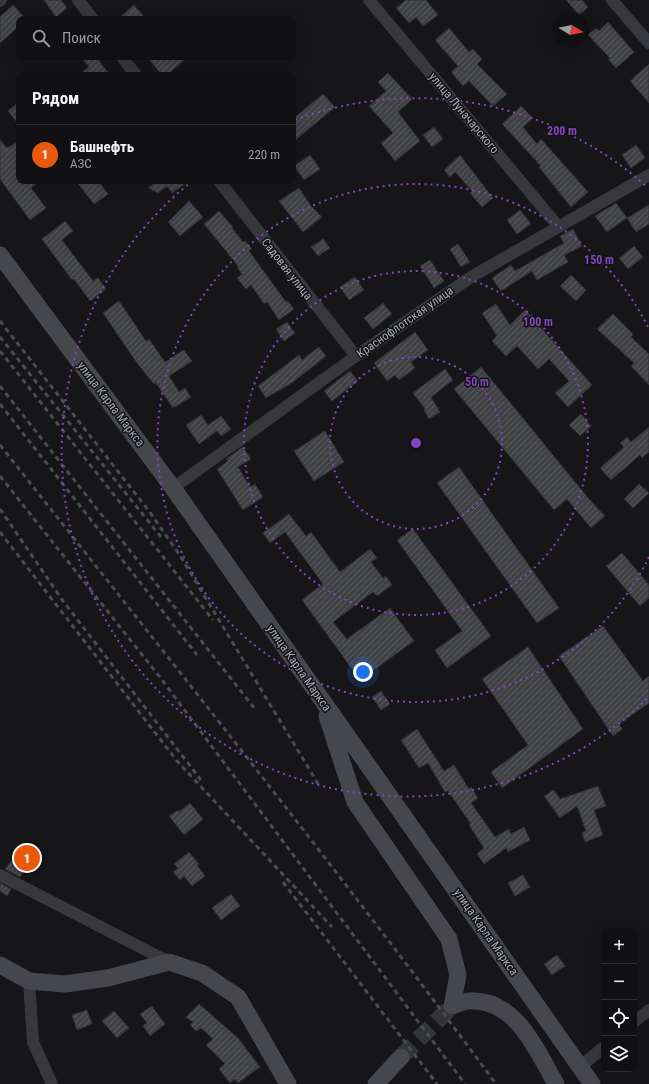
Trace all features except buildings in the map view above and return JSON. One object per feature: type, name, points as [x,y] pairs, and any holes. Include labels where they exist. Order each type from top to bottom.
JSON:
[{"type":"street","points":[[78,0],[91,16]]},
{"type":"street","name":"улица Луначарского","points":[[369,0],[558,226]]},
{"type":"street","points":[[612,0],[649,43]]},
{"type":"street","points":[[124,60],[134,72]]},
{"type":"street","name":"Краснофлотская улица","points":[[173,488],[356,356],[470,277],[649,175]]},
{"type":"street","name":"Садовая улица","points":[[221,184],[356,356]]},
{"type":"street","name":"улица Карла Маркса","points":[[0,255],[173,488],[581,1066],[592,1084]]},
{"type":"street","points":[[321,699],[355,802],[449,940],[458,975],[452,1006],[471,1000],[490,1002],[509,1013],[524,1030],[556,1084]]},
{"type":"street","points":[[0,875],[169,962],[202,973],[238,997],[289,1082]]},
{"type":"street","points":[[0,965],[29,981],[66,984],[108,978],[169,962]]},
{"type":"street","points":[[29,981],[33,1042],[52,1084]]},
{"type":"street","points":[[637,1020],[649,1010]]},
{"type":"street","points":[[581,1066],[601,1049]]},
{"type":"street","points":[[376,1084],[401,1057],[389,1084]]},
{"type":"tunnel","points":[[401,1057],[452,1006]]},
{"type":"railway","points":[[0,321],[149,511],[179,554],[320,787]]},
{"type":"railway","points":[[0,337],[161,537]]},
{"type":"railway","points":[[0,351],[213,620]]},
{"type":"railway","points":[[0,386],[255,709]]},
{"type":"railway","points":[[0,404],[197,655]]},
{"type":"railway","points":[[0,445],[313,842],[496,1084]]},
{"type":"railway","points":[[0,476],[159,676],[465,1084]]},
{"type":"railway","points":[[0,509],[63,601],[201,780]]},
{"type":"railway","points":[[0,532],[177,761],[332,927]]},
{"type":"railway","points":[[283,882],[437,1084]]},
{"type":"place","name":"Башнефть","points":[[27,858]]}]
